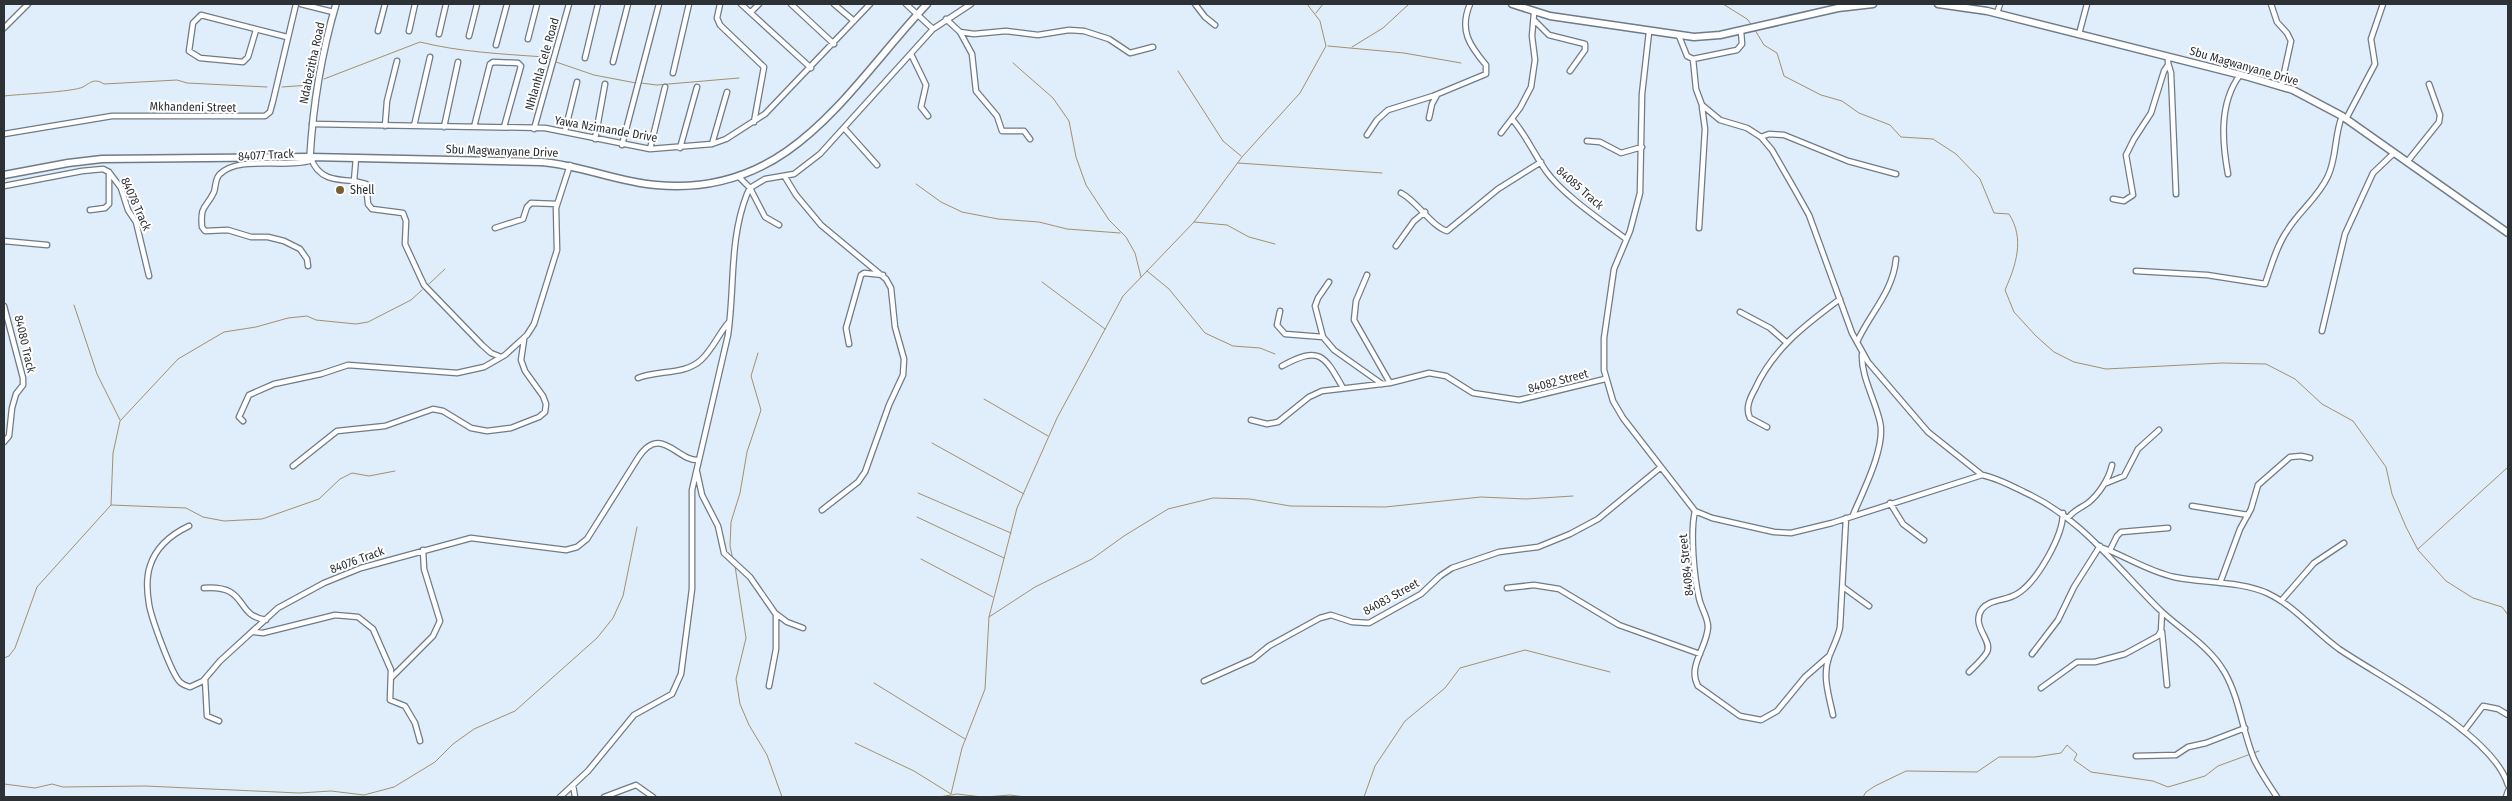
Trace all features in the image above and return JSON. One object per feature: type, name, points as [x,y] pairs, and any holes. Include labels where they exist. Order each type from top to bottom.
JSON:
[{"type":"main road","name":"Sbu Magwanyane Drive","points":[[4,175],[94,160],[244,161],[356,158],[541,162],[570,165],[625,179],[663,186],[705,185],[739,177],[759,169],[781,156],[815,129],[927,4]]},
{"type":"main road","points":[[1512,4],[1534,16],[1679,36],[1706,36],[1743,30],[1837,6],[1873,4]]},
{"type":"main road","name":"Sbu Magwanyane Drive","points":[[1938,4],[1997,13],[2240,75],[2281,87],[2309,98],[2344,118],[2508,233]]},
{"type":"street","points":[[4,28],[28,4]]},
{"type":"street","name":"Mkhandeni Street","points":[[4,134],[112,116],[262,118],[268,115],[271,106],[296,4]]},
{"type":"street","points":[[301,4],[333,12]]},
{"type":"street","name":"Ndabezitha Road","points":[[311,159],[312,124],[318,75],[336,4]]},
{"type":"street","points":[[378,31],[385,4]]},
{"type":"street","points":[[409,31],[416,4]]},
{"type":"street","points":[[439,34],[446,4]]},
{"type":"street","points":[[469,36],[477,4]]},
{"type":"street","points":[[496,45],[507,4]]},
{"type":"street","points":[[528,39],[537,4]]},
{"type":"street","name":"Nhlanhla Cele Road","points":[[534,129],[569,4]]},
{"type":"street","points":[[585,58],[598,4]]},
{"type":"street","points":[[613,62],[628,4]]},
{"type":"street","points":[[622,145],[659,4]]},
{"type":"street","points":[[673,73],[689,4]]},
{"type":"street","points":[[720,4],[717,18],[720,25],[764,66],[753,123]]},
{"type":"street","points":[[741,4],[811,68]]},
{"type":"street","points":[[751,12],[759,4]]},
{"type":"street","points":[[791,4],[834,44]]},
{"type":"street","points":[[834,4],[854,21]]},
{"type":"street","name":"Yawa Nzimande Drive","points":[[312,124],[504,127],[565,131],[622,145],[650,149],[712,144],[726,140],[765,114],[834,44],[870,4]]},
{"type":"street","points":[[906,4],[933,29]]},
{"type":"street","points":[[560,797],[588,770],[626,722],[638,712],[672,694],[683,666],[685,633],[692,589],[691,509],[699,460],[730,320],[734,239],[744,200],[750,188],[765,179],[785,177],[814,159],[933,29],[972,4]]},
{"type":"street","points":[[1195,4],[1205,17],[1216,24]]},
{"type":"street","points":[[1367,135],[1377,120],[1388,110],[1438,94],[1482,76],[1488,71],[1486,65],[1470,45],[1465,34],[1466,17],[1470,4]]},
{"type":"street","points":[[1997,13],[2000,4]]},
{"type":"street","points":[[2078,34],[2087,4]]},
{"type":"street","points":[[2271,4],[2276,22],[2287,33],[2291,41],[2281,87]]},
{"type":"street","points":[[2136,271],[2207,275],[2265,284],[2287,231],[2310,204],[2328,177],[2333,162],[2337,129],[2375,64],[2372,39],[2383,4]]},
{"type":"street","points":[[256,30],[248,57],[243,62],[200,58],[189,51],[193,23],[201,16],[287,37]]},
{"type":"street","points":[[1534,16],[1549,35],[1586,44],[1585,50],[1570,71]]},
{"type":"street","points":[[1502,133],[1531,87],[1535,60],[1532,36],[1534,16]]},
{"type":"street","points":[[946,19],[960,32],[970,49],[974,86],[981,99],[997,116],[1002,131],[1024,131],[1030,139]]},
{"type":"street","points":[[960,32],[981,34],[1006,31],[1038,35],[1077,30],[1109,39],[1130,53],[1153,46]]},
{"type":"street","points":[[1693,60],[1737,50],[1742,44],[1743,30]]},
{"type":"street","points":[[1649,32],[1642,94],[1640,193],[1626,240],[1614,269],[1609,295],[1604,348],[1605,379],[1620,413],[1695,511],[1712,518],[1783,533],[1801,531],[1846,518],[1982,475]]},
{"type":"street","points":[[1679,36],[1686,54],[1693,60],[1696,89],[1702,105],[1705,129],[1699,228]]},
{"type":"street","points":[[911,54],[926,85],[921,107],[928,116]]},
{"type":"street","points":[[414,126],[430,57]]},
{"type":"street","points":[[2168,57],[2171,73],[2176,194]]},
{"type":"street","points":[[385,126],[387,101],[398,61]]},
{"type":"street","points":[[444,127],[458,62]]},
{"type":"street","points":[[474,127],[490,64],[493,62],[518,63],[520,66],[504,127]]},
{"type":"street","points":[[2113,199],[2122,201],[2133,195],[2126,155],[2151,113],[2164,70],[2168,65]]},
{"type":"street","points":[[2228,174],[2223,146],[2227,102],[2231,88],[2240,75]]},
{"type":"street","points":[[565,131],[577,82]]},
{"type":"street","points":[[595,138],[606,84]]},
{"type":"street","points":[[2407,162],[2439,122],[2440,115],[2429,84]]},
{"type":"street","points":[[650,149],[665,87]]},
{"type":"street","points":[[680,148],[697,87]]},
{"type":"street","points":[[712,144],[727,92]]},
{"type":"street","points":[[1428,118],[1432,104],[1438,94]]},
{"type":"street","points":[[1702,105],[1720,120],[1747,128],[1761,137],[1772,150],[1806,208],[1862,353],[1901,403],[1928,432],[1982,475],[2002,481],[2036,497],[2063,513],[2101,547],[2162,612],[2198,640],[2221,667],[2231,685],[2254,758],[2277,797]]},
{"type":"street","name":"84085 Track","points":[[1512,119],[1527,136],[1541,162],[1562,187],[1626,240]]},
{"type":"street","points":[[844,128],[877,165]]},
{"type":"street","points":[[1761,137],[1769,134],[1784,135],[1841,159],[1896,174]]},
{"type":"street","points":[[1587,141],[1600,142],[1621,153],[1642,147]]},
{"type":"street","points":[[2322,331],[2345,234],[2373,172],[2394,153]]},
{"type":"street","points":[[354,182],[356,158]]},
{"type":"street","points":[[311,159],[316,169],[324,176],[366,184],[368,204],[372,209],[403,213],[406,221],[405,244],[424,285],[482,345],[491,353],[501,357]]},
{"type":"street","name":"84077 Track","points":[[244,161],[218,176],[214,191],[202,210],[202,229],[208,231],[228,230],[251,237],[268,237],[289,243],[304,254],[308,266]]},
{"type":"street","points":[[1401,193],[1412,199],[1444,231],[1450,230],[1498,189],[1541,162]]},
{"type":"street","points":[[243,420],[239,416],[249,395],[274,384],[321,374],[343,366],[362,364],[405,370],[458,373],[478,370],[501,357],[524,338],[534,324],[557,250],[557,204],[570,165]]},
{"type":"street","name":"84078 Track","points":[[4,186],[82,171],[103,169],[109,172],[121,188],[128,210],[136,222],[149,276]]},
{"type":"street","points":[[26,171],[30,181]]},
{"type":"street","points":[[90,210],[105,208],[108,204],[109,172]]},
{"type":"street","points":[[739,177],[750,188],[765,216],[779,225]]},
{"type":"street","points":[[785,177],[796,195],[821,225],[883,275],[891,288],[895,327],[904,359],[903,374],[889,405],[865,472],[858,482],[822,510]]},
{"type":"street","points":[[496,228],[523,219],[527,207],[531,203],[557,204]]},
{"type":"street","points":[[1396,246],[1414,221],[1425,212]]},
{"type":"street","points":[[4,241],[47,245]]},
{"type":"street","points":[[1857,342],[1866,322],[1890,287],[1896,259]]},
{"type":"street","points":[[849,344],[846,328],[861,275],[864,273],[883,275]]},
{"type":"street","points":[[1367,275],[1356,301],[1354,320],[1390,383]]},
{"type":"street","points":[[1329,282],[1315,306],[1323,337],[1334,350],[1382,384]]},
{"type":"street","points":[[1767,427],[1750,418],[1748,408],[1764,369],[1786,342],[1840,300]]},
{"type":"street","name":"84080 Track","points":[[4,306],[23,380],[12,408],[9,436],[4,442]]},
{"type":"street","points":[[1280,311],[1277,325],[1284,334],[1323,337]]},
{"type":"street","points":[[1740,312],[1770,328],[1786,342]]},
{"type":"street","points":[[638,378],[654,372],[679,370],[701,360],[730,320]]},
{"type":"street","points":[[293,466],[337,431],[385,426],[420,412],[434,409],[443,411],[471,428],[487,431],[511,428],[539,417],[544,412],[546,404],[543,396],[524,371],[521,360],[524,338]]},
{"type":"street","points":[[1853,515],[1870,474],[1881,431],[1863,368],[1862,353]]},
{"type":"street","points":[[1282,366],[1304,355],[1316,355],[1329,364],[1343,388]]},
{"type":"street","name":"84082 Street","points":[[1251,420],[1267,424],[1278,422],[1312,395],[1343,388],[1390,383],[1435,373],[1446,376],[1473,393],[1519,400],[1605,379]]},
{"type":"street","points":[[2104,484],[2124,476],[2138,449],[2159,430]]},
{"type":"street","name":"84076 Track","points":[[205,679],[220,661],[282,605],[324,583],[360,568],[471,538],[571,550],[581,545],[587,539],[646,448],[663,444],[674,448],[690,460],[699,460]]},
{"type":"street","points":[[2220,583],[2240,529],[2248,515],[2256,488],[2260,482],[2290,457],[2301,456],[2310,458]]},
{"type":"street","points":[[2068,518],[2076,510],[2089,502],[2104,484],[2112,465]]},
{"type":"street","name":"84083 Street","points":[[1204,681],[1252,659],[1269,646],[1320,618],[1331,615],[1352,622],[1369,623],[1421,594],[1440,576],[1452,568],[1508,550],[1538,547],[1570,534],[1598,519],[1661,467]]},
{"type":"street","points":[[697,470],[702,496],[718,526],[724,553],[750,578],[776,614],[787,622],[804,628]]},
{"type":"street","points":[[1890,503],[1903,524],[1924,540]]},
{"type":"street","points":[[2192,506],[2248,515]]},
{"type":"street","name":"84084 Street","points":[[1695,511],[1693,540],[1697,589],[1708,624],[1695,672],[1698,686],[1733,712],[1756,720],[1767,719],[1777,711],[1805,677],[1829,656]]},
{"type":"street","points":[[1969,672],[1987,652],[1988,647],[1979,625],[1983,608],[1991,602],[2017,594],[2028,584],[2056,543],[2062,524],[2063,513]]},
{"type":"street","points":[[1833,715],[1826,678],[1829,656],[1839,632],[1846,518]]},
{"type":"street","points":[[189,526],[176,532],[153,558],[147,576],[149,604],[152,617],[180,682],[190,687],[205,679],[207,716],[219,721]]},
{"type":"street","points":[[2110,550],[2121,532],[2168,528]]},
{"type":"street","points":[[2281,601],[2314,563],[2344,542]]},
{"type":"street","points":[[2101,547],[2148,568],[2172,576],[2256,589],[2281,601],[2341,650],[2464,731],[2496,762],[2503,772],[2508,785]]},
{"type":"street","points":[[2032,654],[2058,620],[2074,587],[2101,547]]},
{"type":"street","points":[[392,677],[432,636],[440,621],[424,569],[423,550]]},
{"type":"street","points":[[1507,588],[1534,585],[1559,589],[1619,625],[1700,654]]},
{"type":"street","points":[[204,588],[216,587],[233,592],[253,617],[266,620]]},
{"type":"street","points":[[1843,587],[1869,606]]},
{"type":"street","points":[[2162,612],[2167,685]]},
{"type":"street","points":[[769,686],[776,649],[776,614]]},
{"type":"street","points":[[254,632],[263,633],[335,615],[358,618],[367,622],[377,636],[392,677],[390,700],[406,706],[415,723],[420,740]]},
{"type":"street","points":[[2040,688],[2077,662],[2095,662],[2125,654],[2158,636],[2162,631]]},
{"type":"street","points":[[2464,731],[2483,706],[2498,709],[2508,716]]},
{"type":"street","points":[[2136,756],[2176,755],[2188,747],[2206,743],[2245,728]]},
{"type":"street","points":[[573,785],[576,797]]},
{"type":"street","points":[[604,797],[636,785],[652,797]]},
{"type":"street","points":[[2506,797],[2508,791]]},
{"type":"waterway","points":[[855,743],[914,771],[951,794],[962,748],[985,689],[989,617],[1017,508],[1057,418],[1123,296],[1194,222],[1242,157],[1300,93],[1326,46],[1320,21],[1307,4]]},
{"type":"waterway","points":[[1316,13],[1323,4]]},
{"type":"waterway","points":[[1352,47],[1383,28],[1409,4]]},
{"type":"waterway","points":[[1723,4],[1747,19],[1751,24]]},
{"type":"waterway","points":[[1755,30],[1764,45],[1777,53],[1784,76],[1821,95],[1842,101],[1859,113],[1890,125],[1901,137],[1933,139],[1956,154],[1980,179],[1994,213],[2009,214],[2017,233],[2018,242],[2015,262],[2005,290],[2014,312],[2054,352],[2074,362],[2106,369],[2222,363],[2266,364],[2295,379],[2322,404],[2353,421],[2386,467],[2392,494],[2418,550],[2446,581],[2473,598],[2502,607],[2508,615]]},
{"type":"waterway","points":[[324,79],[420,42],[497,54],[545,57],[551,60]]},
{"type":"waterway","points":[[1328,46],[1404,53],[1461,63]]},
{"type":"waterway","points":[[556,62],[594,75],[636,83]]},
{"type":"waterway","points":[[1013,63],[1053,98],[1069,121],[1076,157],[1086,185],[1109,220],[1126,237],[1135,253],[1141,277]]},
{"type":"waterway","points":[[1178,71],[1223,141],[1241,156]]},
{"type":"waterway","points":[[640,83],[657,85],[739,78]]},
{"type":"waterway","points":[[4,96],[77,89],[96,81],[104,84],[177,80],[187,83],[267,87]]},
{"type":"waterway","points":[[282,87],[310,85]]},
{"type":"waterway","points":[[1238,163],[1382,173]]},
{"type":"waterway","points":[[916,184],[941,202],[962,212],[998,219],[1039,222],[1067,229],[1120,233]]},
{"type":"waterway","points":[[1194,222],[1227,225],[1249,237],[1275,244]]},
{"type":"waterway","points":[[429,284],[445,269]]},
{"type":"waterway","points":[[1147,271],[1169,289],[1205,333],[1233,346],[1260,348],[1275,354]]},
{"type":"waterway","points":[[1042,282],[1105,329]]},
{"type":"waterway","points":[[111,505],[113,453],[120,421],[178,359],[224,332],[256,327],[288,318],[307,316],[316,320],[356,324],[368,322],[411,300],[422,290]]},
{"type":"waterway","points":[[74,305],[97,374],[120,420]]},
{"type":"waterway","points":[[733,560],[730,546],[731,522],[740,493],[747,452],[761,410],[751,376],[758,353]]},
{"type":"waterway","points":[[984,399],[1048,436]]},
{"type":"waterway","points":[[932,443],[1024,494]]},
{"type":"waterway","points":[[2418,549],[2508,467]]},
{"type":"waterway","points":[[4,658],[9,656],[15,648],[37,587],[111,505],[186,508],[203,517],[224,521],[262,519],[319,499],[340,479],[352,473],[369,476],[395,471]]},
{"type":"waterway","points":[[918,493],[1011,533]]},
{"type":"waterway","points":[[989,617],[1035,587],[1092,559],[1124,536],[1168,509],[1213,498],[1250,499],[1290,506],[1385,507],[1481,497],[1526,499],[1573,496]]},
{"type":"waterway","points":[[917,517],[1004,558]]},
{"type":"waterway","points":[[4,784],[35,788],[52,784],[63,787],[145,786],[299,793],[331,791],[364,795],[394,787],[435,762],[453,744],[474,729],[515,711],[597,638],[613,618],[623,596],[637,527]]},
{"type":"waterway","points":[[921,559],[993,597]]},
{"type":"waterway","points":[[735,566],[746,638],[736,679],[740,704],[749,725],[767,755],[782,797]]},
{"type":"waterway","points":[[1364,797],[1375,766],[1405,721],[1445,688],[1460,668],[1525,650],[1610,672]]},
{"type":"waterway","points":[[874,683],[965,739]]},
{"type":"waterway","points":[[1863,797],[1866,792],[1875,786],[1906,771],[1977,772],[1999,757],[2035,757],[2061,753],[2067,745],[2077,754],[2074,760],[2091,772],[2153,781],[2168,787],[2205,776],[2218,766],[2259,751]]},
{"type":"waterway","points":[[939,797],[957,794],[982,797]]},
{"type":"waterway","points":[[985,797],[1010,795],[1025,797]]},
{"type":"place","name":"Shell","points":[[340,190]]}]
